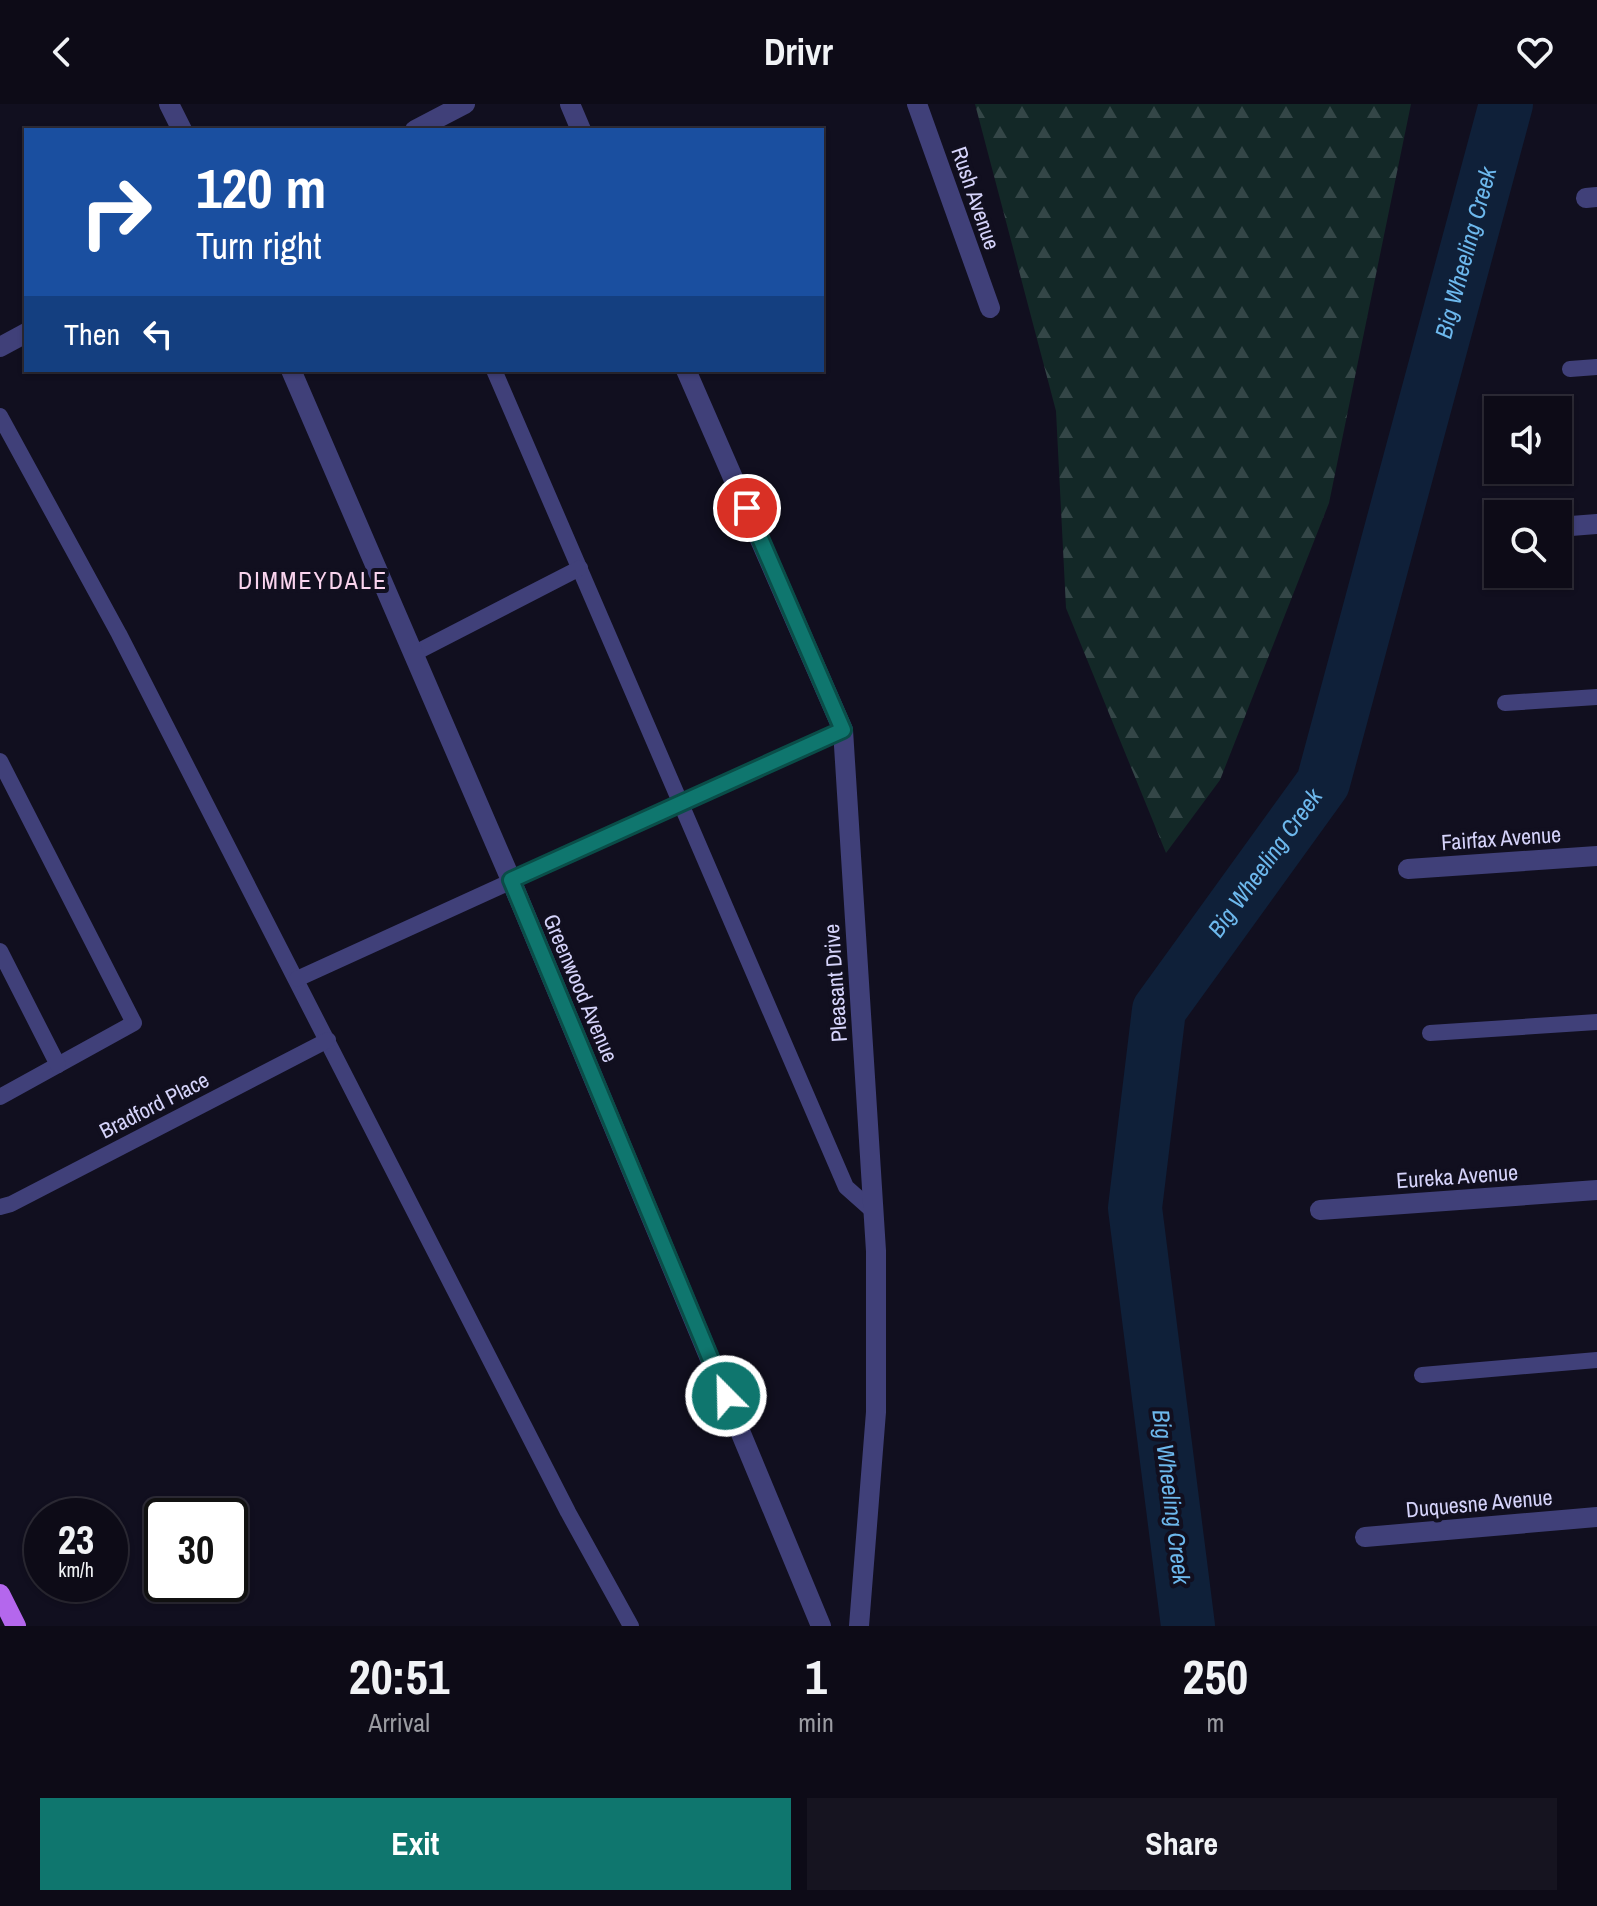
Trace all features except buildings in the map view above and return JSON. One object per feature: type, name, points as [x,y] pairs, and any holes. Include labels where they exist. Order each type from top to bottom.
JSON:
[{"type":"main road","points":[[0,1594],[16,1626]]},
{"type":"street","points":[[169,104],[181,128]]},
{"type":"street","points":[[419,128],[465,104]]},
{"type":"street","points":[[570,104],[580,128]]},
{"type":"street","name":"Rush Avenue","points":[[917,104],[990,308]]},
{"type":"street","points":[[0,347],[24,334]]},
{"type":"street","name":"Greenwood Avenue","points":[[292,372],[511,880],[821,1626]]},
{"type":"street","name":"Pleasant Drive","points":[[687,372],[843,730],[876,1251],[876,1412],[859,1626]]},
{"type":"street","points":[[1572,526],[1597,524]]},
{"type":"street","name":"Fairfax Avenue","points":[[1408,869],[1597,856]]},
{"type":"street","name":"Eureka Avenue","points":[[1320,1210],[1597,1190]]},
{"type":"street","name":"Duquesne Avenue","points":[[1365,1537],[1597,1517]]},
{"type":"lane","points":[[1570,369],[1597,367]]},
{"type":"lane","points":[[495,372],[846,1187],[873,1211]]},
{"type":"lane","points":[[0,416],[119,634],[568,1512],[631,1626]]},
{"type":"lane","points":[[413,654],[580,568]]},
{"type":"lane","points":[[1505,703],[1597,697]]},
{"type":"lane","points":[[297,979],[843,730]]},
{"type":"lane","points":[[0,761],[134,1023],[0,1097]]},
{"type":"lane","points":[[0,951],[58,1065]]},
{"type":"lane","points":[[1430,1033],[1597,1022]]},
{"type":"lane","name":"Bradford Place","points":[[0,1207],[328,1040]]},
{"type":"lane","points":[[1422,1375],[1597,1360]]},
{"type":"green space","points":[[975,104],[1411,104],[1329,503],[1220,780],[1166,853],[1066,608],[1056,411]]},
{"type":"waterway","name":"Big Wheeling Creek","points":[[1188,1626],[1135,1208],[1159,1010],[1323,783],[1506,104]]},
{"type":"district","name":"DIMMEYDALE","points":[[313,581]]},
{"type":"route","points":[[726,1396],[511,880],[843,730],[747,508]]}]
